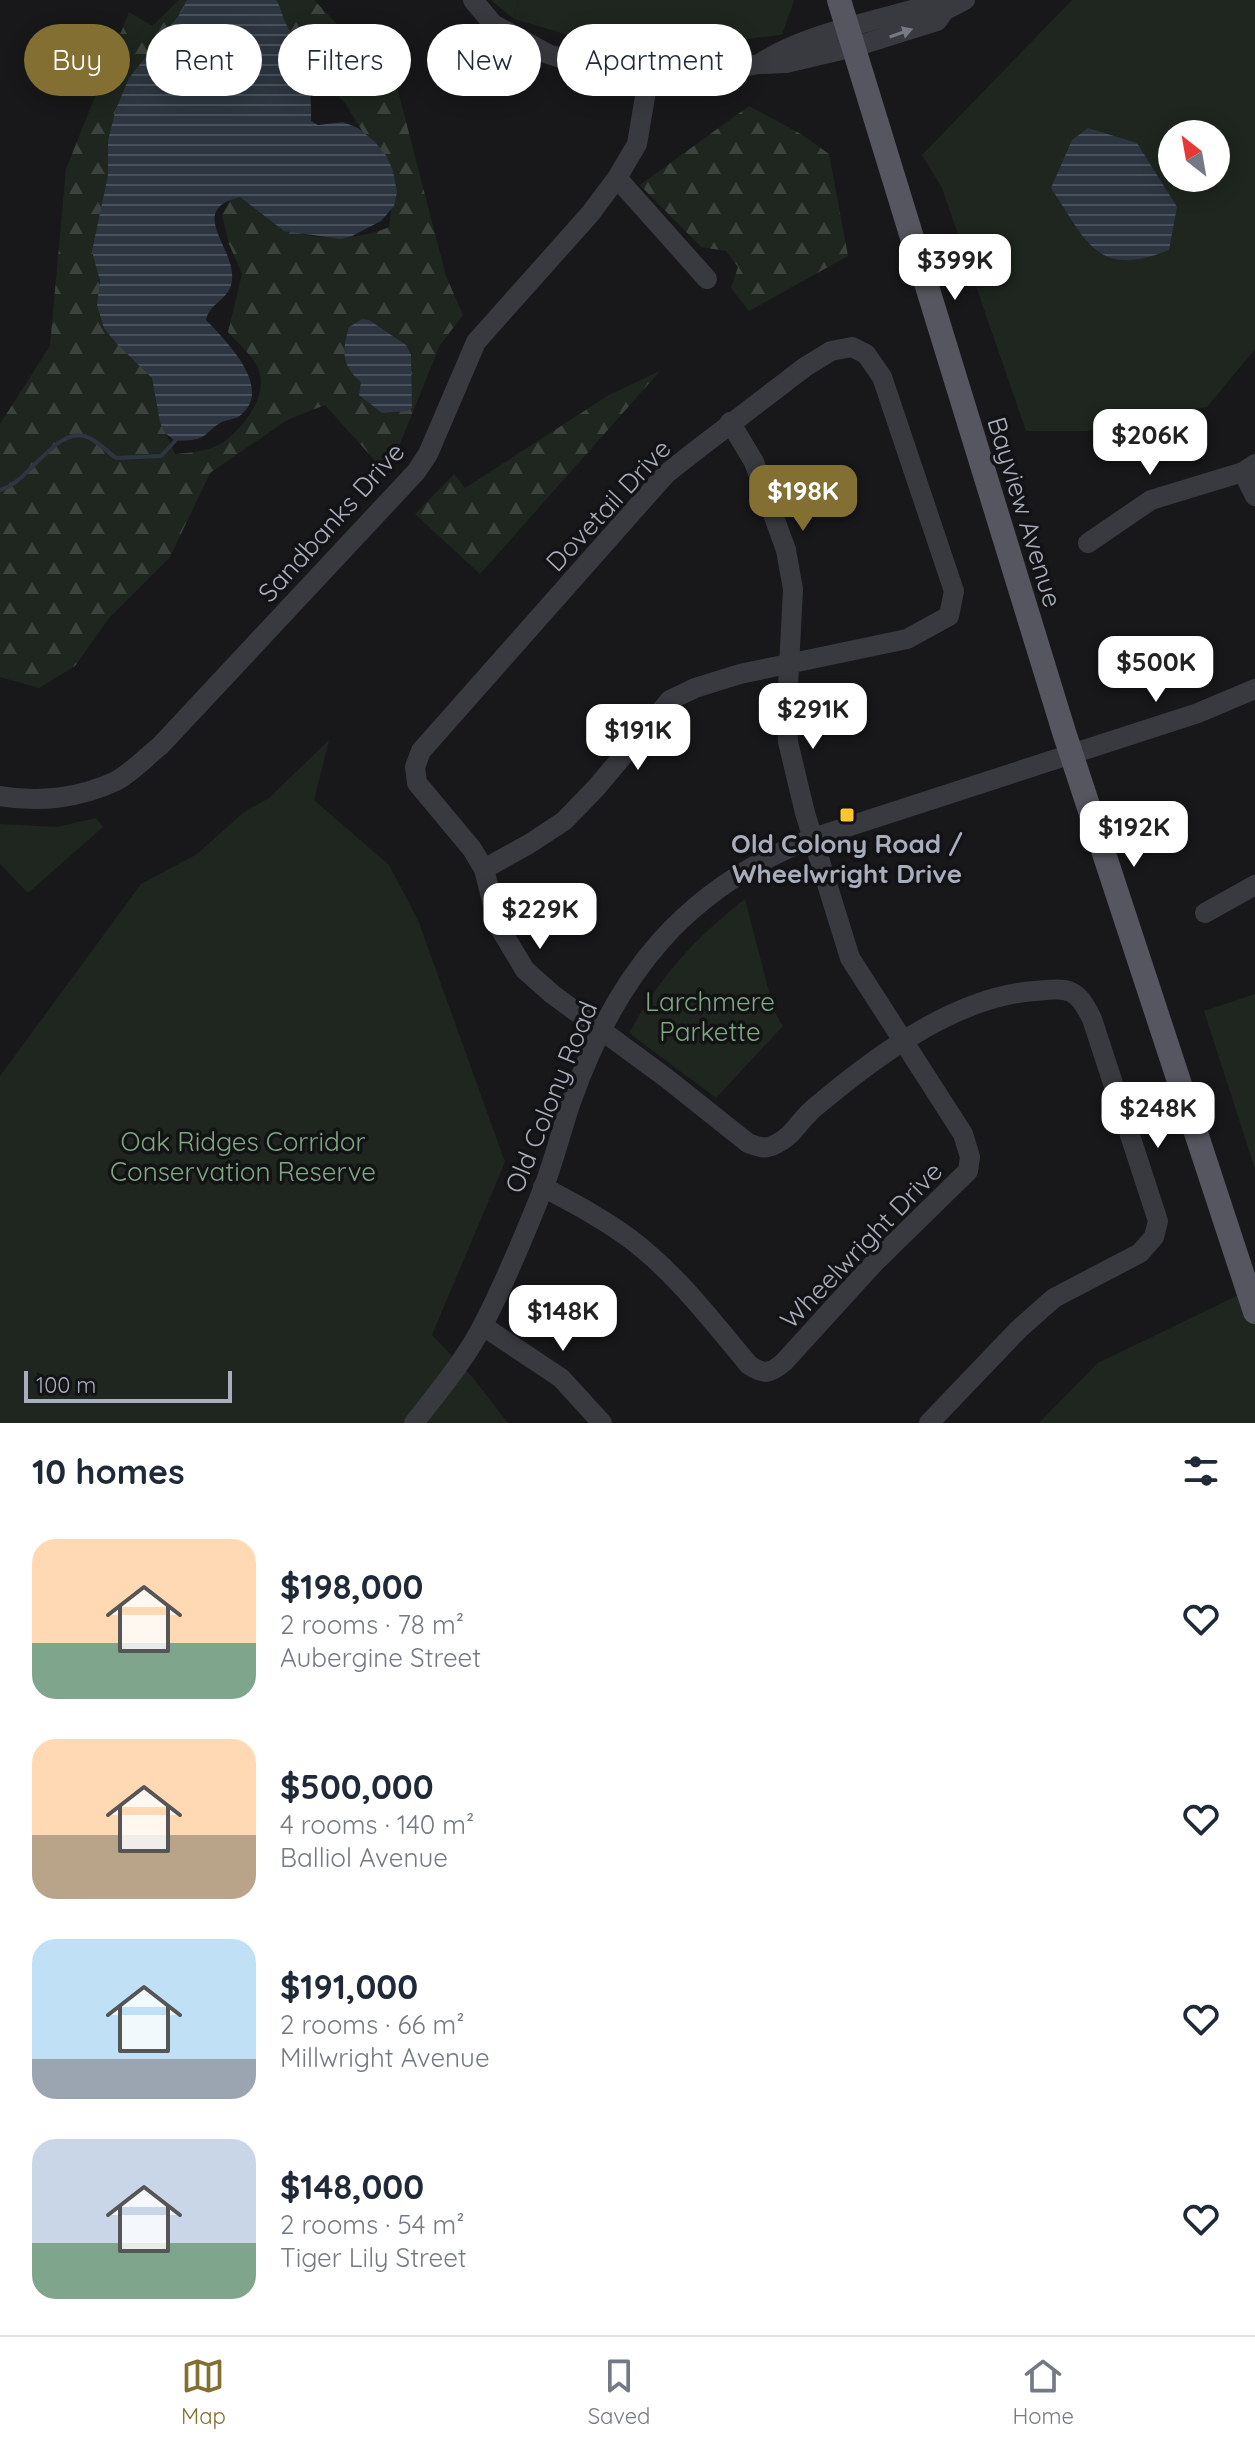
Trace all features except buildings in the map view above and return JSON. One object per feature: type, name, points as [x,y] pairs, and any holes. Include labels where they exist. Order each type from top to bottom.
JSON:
[{"type":"main road","name":"Bayview Avenue","points":[[839,0],[933,315],[1072,756],[1255,1312]]},
{"type":"street","points":[[473,0],[493,24],[557,57]]},
{"type":"street","points":[[752,65],[786,63],[851,38],[937,21],[944,11],[965,0]]},
{"type":"street","name":"Sandbanks Drive","points":[[0,796],[26,800],[79,795],[118,780],[160,746],[416,472],[428,454],[476,342],[590,214],[617,178],[637,144],[645,96]]},
{"type":"street","points":[[617,178],[707,279]]},
{"type":"street","name":"Dovetail Drive","points":[[791,665],[907,639],[949,616],[954,591],[882,377],[866,354],[852,347],[831,351],[805,367],[666,474],[421,751],[415,767],[417,783],[472,849],[484,869],[498,925],[525,970],[552,994],[748,1143],[761,1148],[773,1146],[792,1135],[805,1116],[840,1087],[903,1044]]},
{"type":"street","name":"Wheelwright Drive","points":[[543,1187],[589,1211],[631,1239],[678,1281],[749,1365],[762,1373],[773,1372],[875,1262],[968,1171],[970,1157],[963,1134],[850,958],[813,838],[788,742],[793,589],[786,550],[754,462],[730,422]]},
{"type":"street","points":[[1088,543],[1151,500],[1249,468],[1255,496]]},
{"type":"street","points":[[484,869],[564,821],[670,700],[695,688],[740,674],[791,665]]},
{"type":"street","name":"Old Colony Road","points":[[414,1423],[483,1326],[543,1187],[571,1101],[600,1030],[632,976],[665,934],[703,898],[773,853],[1072,756],[1198,713],[1255,689]]},
{"type":"street","points":[[1205,913],[1255,885]]},
{"type":"street","points":[[903,1044],[938,1020],[976,1003],[1015,993],[1066,989],[1082,998],[1092,1019],[1158,1221],[1154,1237],[1140,1253],[1054,1298],[1019,1329],[929,1423]]},
{"type":"street","points":[[483,1326],[561,1378],[602,1423]]},
{"type":"green space","points":[[179,0],[200,0],[201,7],[176,24],[154,24]]},
{"type":"green space","points":[[270,0],[314,0],[337,24],[286,24]]},
{"type":"green space","points":[[491,0],[518,0],[514,19]]},
{"type":"green space","points":[[518,0],[794,0],[782,35],[752,38],[752,24],[557,24],[557,32],[541,27],[541,24],[514,19]]},
{"type":"green space","points":[[1072,0],[1255,0],[1255,349],[1207,407],[1088,431],[1026,431],[942,188],[922,155]]},
{"type":"green space","points":[[129,12],[149,24],[146,24],[146,73],[118,145],[94,246],[105,316],[151,363],[165,431],[175,454],[206,449],[224,442],[254,408],[261,387],[257,366],[228,332],[242,274],[229,244],[222,215],[232,197],[253,197],[268,217],[280,226],[310,236],[344,237],[389,227],[393,198],[370,144],[338,96],[399,96],[446,276],[463,315],[440,345],[397,451],[379,465],[325,405],[287,420],[210,473],[170,557],[109,618],[75,666],[39,688],[0,677],[0,424],[50,346],[66,169],[95,96],[130,96],[130,24],[124,24]]},
{"type":"green space","points":[[749,106],[801,134],[829,154],[848,256],[749,311],[731,288],[738,267],[726,251],[701,247],[640,185]]},
{"type":"green space","points":[[660,371],[480,574],[415,514],[454,474],[465,488],[609,395]]},
{"type":"green space","name":"Oak Ridges Corridor Conservation Reserve","points":[[329,740],[314,800],[389,865],[418,920],[505,1162],[432,1335],[474,1379],[508,1423],[0,1423],[0,1076],[141,884],[197,854],[244,812],[269,798]]},
{"type":"green space","points":[[96,818],[103,827],[28,893],[0,864],[0,824],[57,827]]},
{"type":"green space","name":"Larchmere Parkette","points":[[745,899],[774,1011],[783,1026],[716,1098],[629,1033],[666,976],[709,929]]},
{"type":"green space","points":[[1255,994],[1255,1169],[1204,1011]]},
{"type":"green space","points":[[1255,1287],[1255,1423],[1039,1423],[1098,1363]]},
{"type":"shaded area","points":[[187,0],[276,0],[286,24],[278,24],[278,96],[310,96],[311,121],[318,125],[343,122],[358,128],[387,157],[397,192],[394,206],[381,221],[341,239],[284,231],[240,197],[224,203],[216,212],[215,222],[229,259],[231,285],[206,320],[224,339],[249,377],[252,390],[250,403],[240,416],[220,423],[200,438],[175,441],[164,432],[160,422],[152,378],[104,328],[97,305],[100,281],[92,251],[108,175],[108,140],[116,109],[121,96],[130,96],[130,77],[146,57],[146,96],[262,96],[262,24],[172,24]]},
{"type":"shaded area","points":[[1088,128],[1137,143],[1158,177],[1158,192],[1168,192],[1177,207],[1169,250],[1145,258],[1125,260],[1096,250],[1085,239],[1051,188],[1072,140]]},
{"type":"shaded area","points":[[362,319],[369,320],[406,345],[411,355],[412,408],[407,411],[382,413],[359,395],[361,382],[350,370],[344,350],[349,327]]},
{"type":"waterway","points":[[0,490],[22,477],[66,438],[78,435],[90,438],[116,458],[161,456],[175,441]]},
{"type":"place","name":"Old Colony Road / Wheelwright Drive","points":[[847,815]]}]
